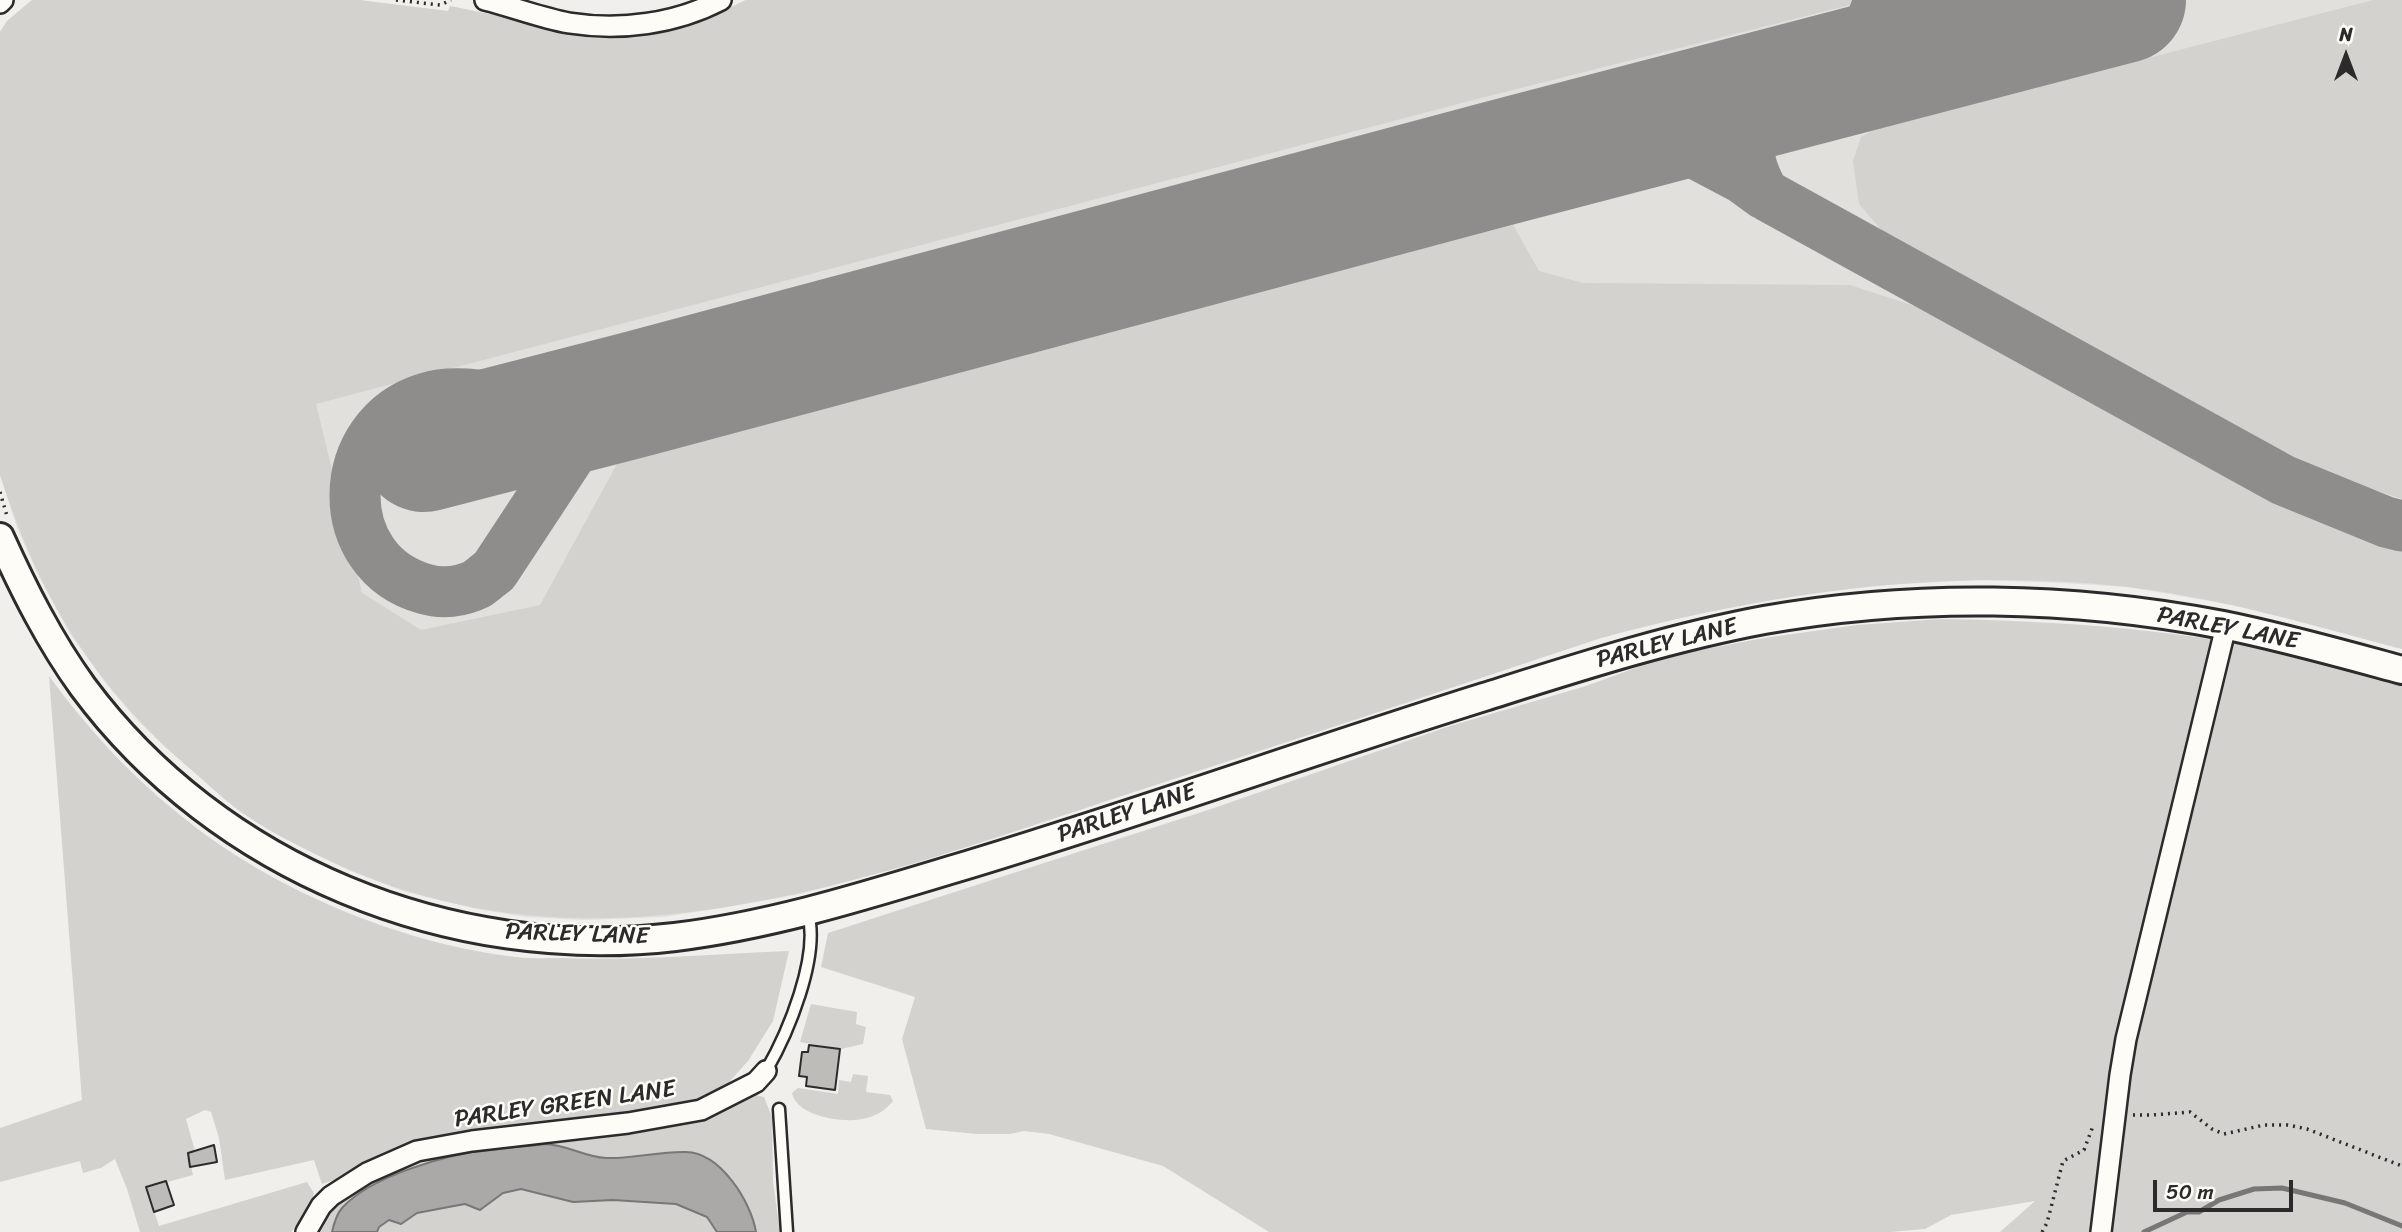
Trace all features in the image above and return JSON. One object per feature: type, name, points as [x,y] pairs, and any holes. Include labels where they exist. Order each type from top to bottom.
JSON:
[{"type":"main road","name":"PARLEY LANE","points":[[4,527],[25,592],[55,648],[86,692],[122,734],[159,772],[199,806],[243,837],[292,866],[345,890],[412,915],[465,928],[532,938],[601,940],[671,937],[746,926],[808,913],[1036,844],[1595,662],[1708,631],[1827,610],[1902,603],[1976,601],[2110,609],[2226,626],[2402,670]]},
{"type":"street","points":[[485,0],[567,22],[612,27],[683,16],[721,0]]},
{"type":"street","points":[[2101,1232],[2126,1039],[2226,626]]},
{"type":"street","name":"PARLEY GREEN LANE","points":[[306,1232],[321,1206],[331,1196],[367,1172],[417,1151],[472,1140],[628,1123],[701,1110],[755,1082],[766,1071]]},
{"type":"lane","name":"PARLEY GREEN LANE","points":[[766,1071],[791,1018],[803,979],[813,937],[808,913]]},
{"type":"lane","points":[[779,1108],[787,1232]]},
{"type":"path","points":[[396,0],[440,5],[451,0]]},
{"type":"path","points":[[0,492],[4,527]]},
{"type":"path","points":[[2042,1232],[2047,1223],[2063,1161],[2084,1150],[2098,1112],[2152,1115],[2190,1112],[2212,1129],[2224,1134],[2264,1125],[2288,1125],[2308,1129],[2402,1166]]},
{"type":"shaded area","points":[[32,0],[359,0],[448,11],[450,6],[607,36],[667,30],[701,21],[746,0],[2402,0],[2402,649],[2244,607],[2128,587],[1978,580],[1868,586],[1800,594],[1680,617],[1601,638],[917,863],[796,895],[665,917],[585,920],[526,917],[477,909],[403,891],[348,870],[239,811],[166,748],[135,718],[107,685],[70,634],[39,577],[17,528],[0,475],[0,32],[7,21]]},
{"type":"shaded area","points":[[32,0],[359,0],[448,11],[450,6],[607,36],[667,30],[701,21],[746,0],[1852,0],[1850,5],[1481,98],[316,404],[362,593],[421,630],[540,605],[618,462],[1513,225],[1539,271],[1583,283],[1850,285],[1927,310],[2270,502],[2402,551],[2402,649],[2231,605],[2127,587],[1994,580],[1928,582],[1796,596],[1665,622],[1601,638],[928,859],[828,886],[727,907],[627,917],[526,915],[426,896],[303,848],[258,823],[221,796],[159,740],[100,674],[53,602],[34,562],[0,475],[0,32],[7,21]]},
{"type":"shaded area","points":[[2373,0],[2402,0],[2402,499],[2341,479],[2224,424],[1884,233],[1859,204],[1853,161],[1861,137],[1877,128]]},
{"type":"shaded area","points":[[1940,619],[2065,624],[2189,636],[2296,656],[2402,683],[2402,1232],[2000,1232],[2035,1201],[1951,1215],[1925,1229],[1890,1232],[1269,1232],[1163,1166],[1049,1134],[1024,1131],[1010,1134],[977,1134],[926,1129],[902,1039],[915,997],[821,967],[828,933],[1211,809],[1450,726],[1586,686],[1668,656],[1764,638],[1857,625]]},
{"type":"shaded area","points":[[49,676],[110,750],[162,800],[215,841],[293,888],[378,924],[421,938],[514,957],[618,959],[789,951],[773,1021],[748,1061],[722,1090],[684,1106],[360,1171],[322,1184],[314,1160],[225,1180],[219,1138],[211,1112],[205,1110],[186,1119],[195,1151],[188,1153],[193,1175],[146,1188],[159,1226],[307,1182],[314,1193],[309,1209],[291,1232],[140,1232],[115,1159],[101,1168],[83,1173],[80,1161],[0,1182],[0,1128],[82,1100]]},
{"type":"shaded area","points":[[811,1004],[857,1012],[856,1024],[866,1027],[863,1044],[841,1049],[800,1042]]},
{"type":"shaded area","points":[[853,1074],[868,1076],[866,1092],[890,1095],[893,1101],[883,1111],[870,1117],[838,1120],[814,1114],[803,1108],[792,1093],[798,1088],[838,1094],[839,1080],[851,1082]]},
{"type":"shaded area","points":[[748,1093],[764,1097],[772,1117],[773,1182],[780,1232],[756,1232],[747,1205],[732,1179],[688,1151],[603,1158],[544,1144],[490,1149],[444,1158],[385,1178],[342,1208],[335,1219],[332,1232],[316,1232],[329,1211],[347,1191],[421,1155],[641,1132]]},
{"type":"shaded area","points":[[544,1144],[606,1158],[676,1152],[699,1154],[722,1170],[732,1181],[748,1207],[756,1232],[717,1232],[707,1217],[676,1204],[613,1200],[573,1202],[521,1189],[503,1193],[480,1210],[465,1204],[417,1213],[401,1224],[389,1220],[379,1227],[377,1232],[332,1232],[342,1208],[355,1196],[391,1176],[473,1152]]},
{"type":"shaded area","points":[[521,1189],[573,1202],[613,1200],[677,1204],[707,1217],[717,1232],[377,1232],[389,1219],[397,1224],[417,1213],[465,1204],[483,1209],[503,1193]]},
{"type":"building","points":[[809,1045],[840,1049],[835,1090],[806,1086],[807,1077],[799,1076],[802,1052],[808,1052]]},
{"type":"building","points":[[214,1145],[217,1162],[190,1167],[188,1153]]},
{"type":"building","points":[[166,1181],[174,1205],[154,1212],[146,1187]]},
{"type":"waterway","points":[[2144,1232],[2187,1212],[2199,1212],[2219,1200],[2254,1189],[2282,1188],[2345,1203],[2402,1226]]},
{"type":"taxiway","points":[[1768,93],[1825,72],[1851,54],[1861,41],[1879,0]]},
{"type":"taxiway","points":[[1900,0],[1915,18],[1936,29],[1983,37]]},
{"type":"taxiway","points":[[1764,194],[1754,173],[1750,141],[1765,117],[1810,84]]},
{"type":"taxiway","points":[[1612,134],[1661,141],[1687,149],[2283,480],[2402,526]]},
{"type":"taxiway","points":[[602,403],[548,405],[456,394],[426,398],[395,413],[373,436],[360,464],[355,494],[359,525],[372,552],[394,574],[425,589],[451,591],[477,584],[494,571],[594,419],[607,407],[627,397]]},
{"type":"runway","points":[[424,449],[2123,0]]}]
